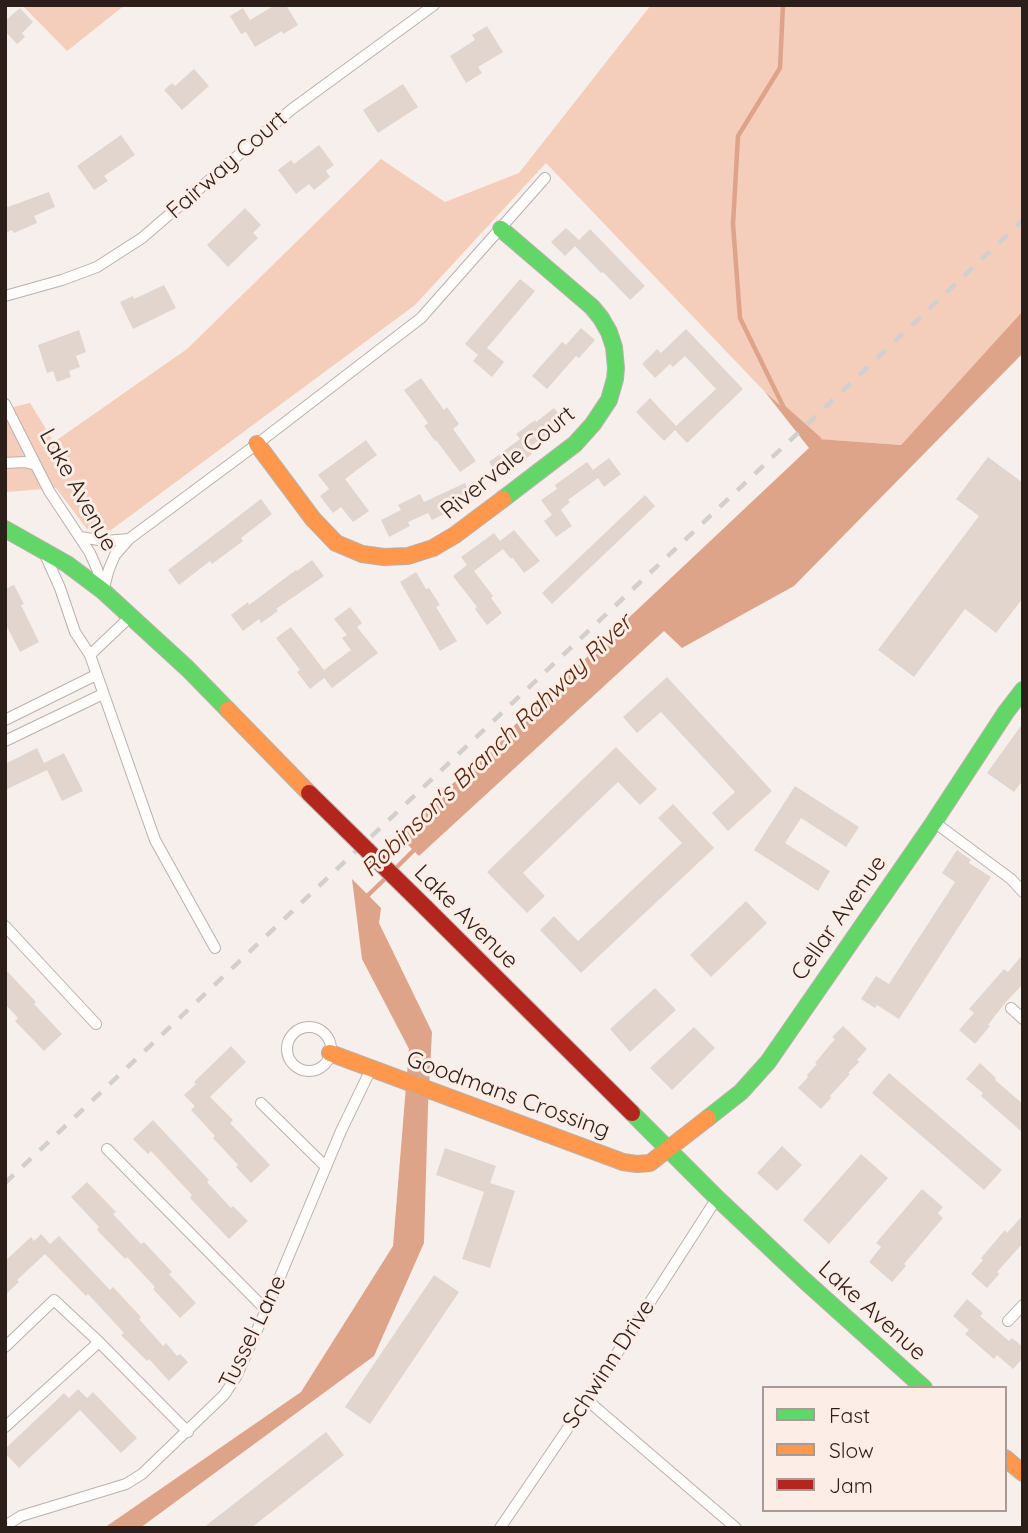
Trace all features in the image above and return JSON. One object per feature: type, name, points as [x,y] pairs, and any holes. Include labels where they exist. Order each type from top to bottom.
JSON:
[{"type":"street","name":"Fairway Court","points":[[5,296],[97,267],[142,239],[292,109],[435,5]]},
{"type":"street","points":[[5,529],[68,564],[103,591],[115,555],[129,539],[421,318],[545,178]]},
{"type":"street","name":"Rivervale Court","points":[[257,444],[313,519],[336,543],[362,554],[384,558],[408,556],[433,548],[455,535],[575,443],[593,424],[609,400],[616,368],[609,332],[592,307],[501,229]]},
{"type":"street","name":"Lake Avenue","points":[[5,404],[49,491],[90,553],[103,591],[188,669],[309,793],[717,1198],[922,1386]]},
{"type":"street","points":[[5,463],[25,462],[36,466]]},
{"type":"street","points":[[80,537],[105,541],[129,539]]},
{"type":"street","points":[[43,550],[60,587],[75,632],[89,655],[155,840],[215,948]]},
{"type":"street","points":[[89,655],[131,615]]},
{"type":"street","points":[[5,720],[96,675]]},
{"type":"street","name":"Cellar Avenue","points":[[668,1149],[741,1092],[768,1062],[1023,690]]},
{"type":"street","points":[[5,741],[103,694]]},
{"type":"street","points":[[934,822],[1011,879],[1023,892]]},
{"type":"street","points":[[5,926],[96,1024]]},
{"type":"street","points":[[1011,1008],[1023,1019]]},
{"type":"street","points":[[311,1027],[329,1040],[330,1053],[324,1064],[306,1071],[293,1064],[287,1051],[288,1043],[297,1031],[311,1027]]},
{"type":"street","name":"Goodmans Crossing","points":[[330,1053],[623,1162],[650,1163],[668,1149]]},
{"type":"street","name":"Tussel Lane","points":[[5,1526],[21,1516],[126,1484],[142,1474],[224,1395],[236,1377],[371,1069]]},
{"type":"street","points":[[261,1103],[326,1167]]},
{"type":"street","points":[[107,1149],[266,1310]]},
{"type":"street","name":"Schwinn Drive","points":[[500,1528],[587,1400],[717,1198]]},
{"type":"street","points":[[5,1347],[54,1300],[188,1432]]},
{"type":"street","points":[[1008,1321],[1023,1305]]},
{"type":"street","points":[[5,1427],[99,1342]]},
{"type":"street","points":[[587,1400],[736,1528]]},
{"type":"street","points":[[1007,1460],[1022,1471]]},
{"type":"shaded area","points":[[22,5],[125,5],[67,51]]},
{"type":"shaded area","points":[[651,5],[1023,5],[1023,312],[901,445],[819,439],[765,392],[546,163],[415,305],[111,530],[87,529],[56,488],[5,491],[5,409],[30,403],[54,442],[187,349],[381,159],[445,202],[519,173]]},
{"type":"water","points":[[1022,312],[1023,353],[794,586],[682,648],[664,631],[419,856],[398,835],[809,448],[765,392],[819,439],[901,445]]},
{"type":"water","points":[[352,879],[381,908],[379,923],[432,1032],[424,1243],[374,1356],[140,1528],[104,1528],[301,1392],[393,1246],[409,1049],[362,959]]},
{"type":"building","points":[[275,5],[286,5],[298,25],[255,47],[246,32],[241,34],[230,16],[243,8],[250,20]]},
{"type":"building","points":[[20,8],[33,22],[22,33],[25,37],[17,44],[5,31],[5,21]]},
{"type":"building","points":[[487,26],[503,52],[478,67],[482,73],[466,83],[450,56],[475,40],[472,35]]},
{"type":"building","points":[[194,69],[209,86],[182,110],[164,90],[172,83],[175,86]]},
{"type":"building","points":[[403,84],[418,107],[378,133],[363,110]]},
{"type":"building","points":[[121,135],[135,155],[104,176],[108,181],[94,190],[77,166]]},
{"type":"building","points":[[319,145],[334,165],[326,171],[330,177],[314,190],[309,184],[296,194],[278,170],[291,160],[294,164]]},
{"type":"building","points":[[49,192],[55,207],[34,216],[37,223],[14,233],[12,230],[5,233],[5,208]]},
{"type":"building","points":[[245,208],[261,225],[253,233],[258,238],[228,267],[207,245]]},
{"type":"building","points":[[566,228],[579,240],[590,229],[645,286],[630,300],[575,246],[565,256],[551,242]]},
{"type":"building","points":[[520,279],[535,291],[487,348],[504,362],[492,377],[473,361],[478,355],[465,344]]},
{"type":"building","points":[[164,285],[176,308],[133,329],[120,302],[133,296],[134,299]]},
{"type":"building","points":[[581,328],[595,340],[579,358],[576,356],[547,389],[532,376],[562,342],[566,345]]},
{"type":"building","points":[[686,329],[743,389],[687,443],[675,430],[664,441],[636,412],[650,398],[676,426],[716,389],[685,356],[673,367],[670,364],[655,378],[642,364],[657,349],[661,353]]},
{"type":"building","points":[[79,330],[86,352],[76,356],[80,367],[69,371],[71,377],[57,382],[53,371],[47,373],[38,345]]},
{"type":"building","points":[[421,378],[444,410],[447,407],[459,424],[453,429],[476,461],[460,472],[424,426],[428,423],[404,390]]},
{"type":"building","points":[[554,408],[566,423],[528,448],[532,454],[500,478],[489,462],[520,439],[516,434]]},
{"type":"building","points":[[366,440],[377,455],[345,479],[369,511],[353,522],[341,507],[333,513],[320,496],[329,489],[318,475]]},
{"type":"building","points":[[988,457],[1023,483],[1023,598],[996,633],[965,609],[914,677],[878,650],[979,516],[956,499]]},
{"type":"building","points":[[609,458],[621,474],[604,487],[598,478],[568,500],[570,502],[561,510],[572,526],[556,537],[544,521],[552,515],[541,500],[557,489],[555,485],[587,462],[593,470]]},
{"type":"building","points":[[465,483],[473,500],[432,520],[428,513],[408,522],[410,526],[389,537],[381,520],[401,510],[398,505],[420,494],[424,502]]},
{"type":"building","points":[[645,495],[655,506],[552,604],[542,593]]},
{"type":"building","points":[[261,499],[272,514],[241,538],[243,541],[212,564],[210,561],[179,585],[168,570]]},
{"type":"building","points":[[514,530],[540,561],[524,573],[503,549],[474,571],[502,613],[487,625],[453,576],[467,565],[461,557],[494,533],[500,541]]},
{"type":"building","points":[[312,560],[324,576],[276,609],[278,611],[261,623],[259,619],[243,631],[231,615]]},
{"type":"building","points":[[416,572],[440,605],[436,607],[457,641],[440,651],[400,582]]},
{"type":"building","points":[[14,585],[39,642],[20,652],[5,623],[5,589]]},
{"type":"building","points":[[350,607],[362,623],[357,627],[378,653],[332,688],[324,678],[310,689],[297,672],[300,670],[276,638],[291,627],[324,670],[351,650],[342,638],[347,635],[334,619]]},
{"type":"building","points":[[667,677],[772,791],[728,831],[712,813],[735,792],[661,712],[637,733],[623,717]]},
{"type":"building","points":[[1023,723],[1023,780],[1014,792],[987,773]]},
{"type":"building","points":[[616,747],[657,789],[640,805],[618,782],[523,873],[545,896],[527,913],[487,872]]},
{"type":"building","points":[[37,748],[44,763],[64,753],[83,791],[62,801],[47,770],[5,790],[5,764]]},
{"type":"building","points":[[795,786],[859,827],[846,847],[801,818],[785,843],[830,871],[818,891],[754,850]]},
{"type":"building","points":[[673,804],[714,848],[581,973],[540,930],[554,916],[578,941],[682,843],[658,818]]},
{"type":"building","points":[[957,850],[971,860],[969,863],[991,877],[899,1019],[877,1005],[875,1008],[861,999],[876,976],[889,984],[955,882],[942,873]]},
{"type":"building","points":[[746,901],[767,923],[711,977],[690,955]]},
{"type":"building","points":[[1023,954],[1023,984],[1005,1003],[975,1044],[959,1030],[974,1013],[969,1009],[1004,969],[1008,972]]},
{"type":"building","points":[[5,969],[62,1034],[44,1051],[15,1021],[18,1018],[5,1004]]},
{"type":"building","points":[[655,988],[676,1010],[630,1052],[610,1029]]},
{"type":"building","points":[[843,1026],[867,1049],[821,1109],[798,1088],[835,1039],[832,1037]]},
{"type":"building","points":[[694,1027],[715,1048],[672,1090],[650,1068]]},
{"type":"building","points":[[231,1046],[246,1062],[210,1097],[233,1120],[230,1123],[270,1165],[251,1183],[191,1110],[195,1106],[184,1095]]},
{"type":"building","points":[[980,1063],[1023,1104],[1023,1133],[966,1079]]},
{"type":"building","points":[[889,1073],[1002,1170],[984,1190],[872,1093]]},
{"type":"building","points":[[153,1120],[209,1180],[207,1182],[231,1208],[233,1206],[248,1221],[229,1239],[151,1151],[148,1154],[133,1139]]},
{"type":"building","points":[[782,1146],[802,1165],[777,1191],[757,1173]]},
{"type":"building","points":[[445,1148],[496,1166],[490,1183],[515,1191],[490,1268],[462,1259],[484,1192],[436,1175]]},
{"type":"building","points":[[861,1154],[888,1178],[829,1244],[803,1220]]},
{"type":"building","points":[[87,1182],[116,1212],[113,1214],[141,1244],[144,1242],[172,1272],[169,1274],[196,1303],[180,1318],[127,1257],[125,1259],[97,1230],[99,1227],[71,1197]]},
{"type":"building","points":[[922,1189],[943,1207],[938,1213],[943,1218],[892,1282],[869,1262],[881,1247],[876,1243]]},
{"type":"building","points":[[1023,1215],[1023,1243],[997,1272],[999,1274],[987,1288],[971,1274],[1005,1230],[1007,1233]]},
{"type":"building","points":[[41,1234],[50,1244],[59,1236],[110,1290],[113,1287],[163,1346],[166,1343],[177,1356],[180,1354],[188,1362],[169,1381],[121,1335],[124,1333],[88,1294],[86,1296],[45,1254],[5,1295],[5,1261],[31,1237],[34,1241]]},
{"type":"building","points":[[434,1275],[459,1292],[370,1424],[345,1407]]},
{"type":"building","points":[[967,1299],[983,1313],[980,1316],[1009,1341],[1012,1338],[1023,1347],[1023,1358],[1013,1369],[997,1355],[994,1359],[965,1334],[969,1330],[953,1316]]},
{"type":"building","points":[[78,1389],[87,1398],[93,1392],[137,1438],[121,1453],[80,1410],[19,1468],[5,1453],[5,1449],[64,1393],[69,1398]]},
{"type":"building","points":[[326,1432],[344,1455],[251,1528],[203,1528]]},
{"type":"waterway","points":[[783,5],[780,68],[738,136],[733,224],[740,318],[784,408],[819,439]]},
{"type":"waterway","name":"Robinson's Branch Rahway River","points":[[394,870],[415,849]]},
{"type":"waterway","name":"Robinson's Branch Rahway River","points":[[364,899],[388,876]]},
{"type":"railway","points":[[5,1183],[1023,220]]},
{"type":"traffic: fast","points":[[501,229],[592,307],[609,332],[616,368],[609,400],[593,424],[575,444],[503,499]]},
{"type":"traffic: fast","points":[[5,529],[67,564],[103,591],[188,669],[228,710]]},
{"type":"traffic: fast","points":[[708,1118],[741,1092],[768,1062],[1023,690]]},
{"type":"traffic: fast","points":[[632,1113],[804,1280],[922,1386]]},
{"type":"traffic: slow","points":[[257,444],[313,519],[336,543],[362,554],[408,556],[433,548],[503,499]]},
{"type":"traffic: slow","points":[[228,710],[309,793]]},
{"type":"traffic: slow","points":[[330,1053],[623,1162],[650,1163],[708,1118]]},
{"type":"traffic: slow","points":[[1007,1460],[1023,1473]]},
{"type":"traffic: jam","points":[[309,793],[425,907]]},
{"type":"traffic: jam","points":[[425,907],[632,1113]]}]
